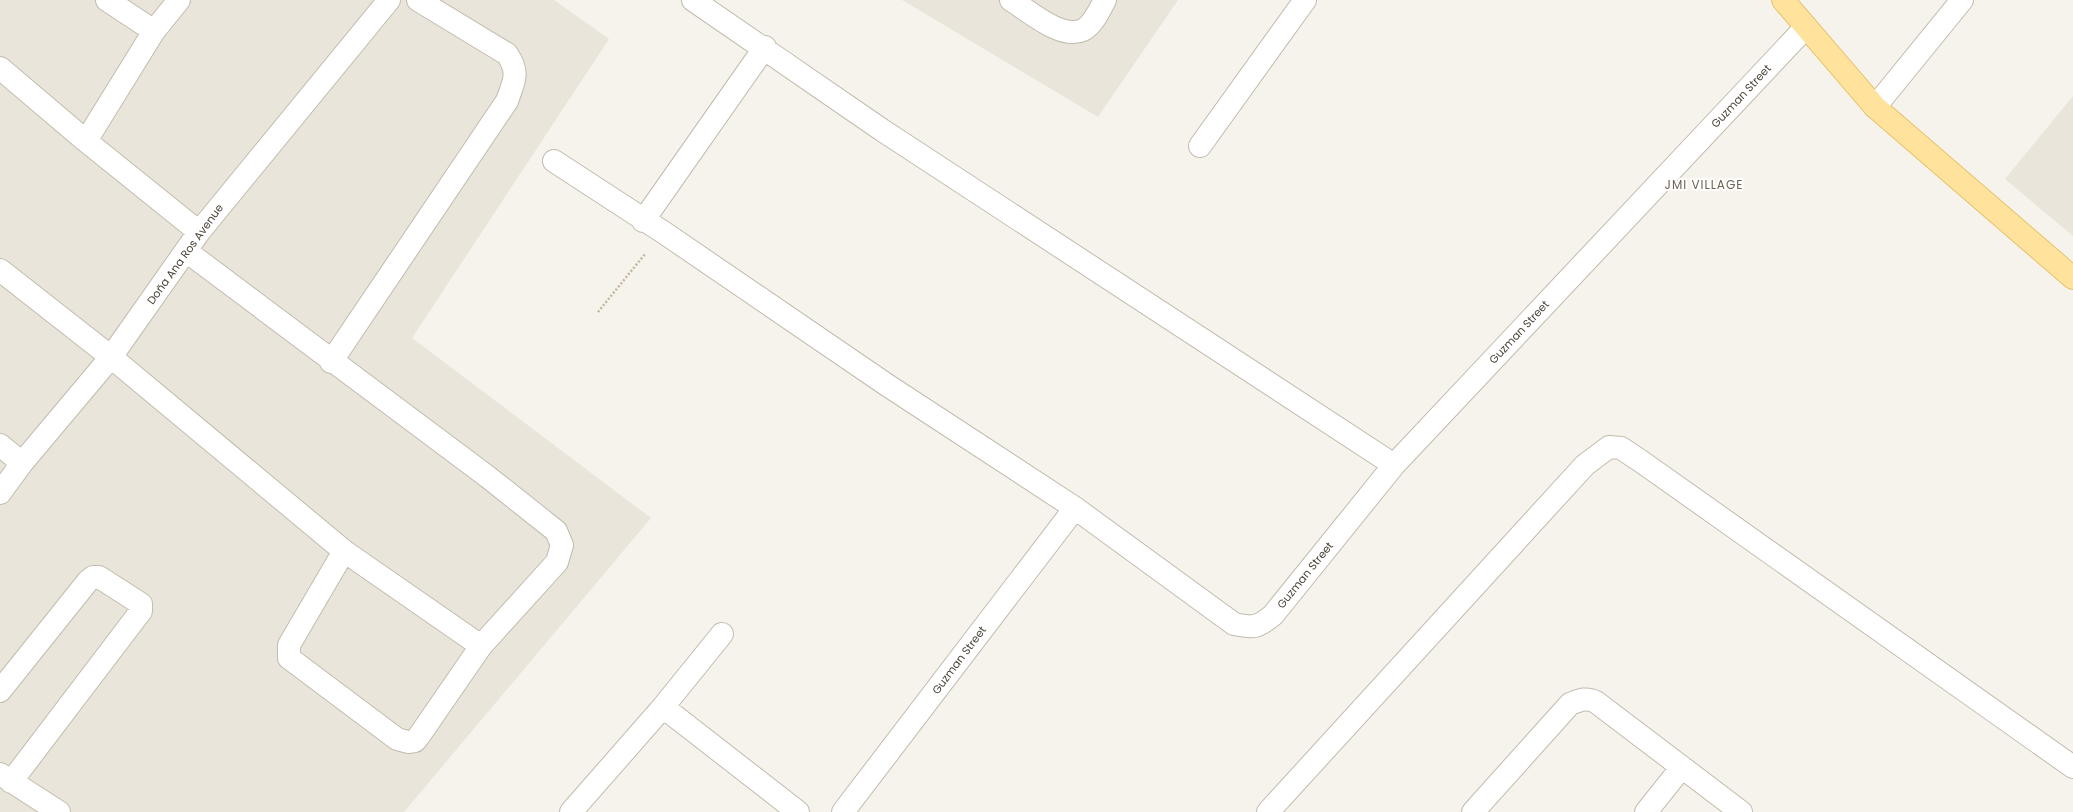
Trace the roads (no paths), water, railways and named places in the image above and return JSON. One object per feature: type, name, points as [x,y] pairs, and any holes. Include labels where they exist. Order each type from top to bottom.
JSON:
[{"type":"main road","points":[[1783,0],[1875,107],[2073,278]]},
{"type":"street","points":[[108,0],[154,31]]},
{"type":"street","points":[[86,141],[154,31],[179,0]]},
{"type":"street","name":"Doña Ana Ros Avenue","points":[[0,492],[22,463],[111,357],[198,232],[389,0]]},
{"type":"street","points":[[331,362],[507,101],[516,77],[514,65],[507,54],[418,0]]},
{"type":"street","points":[[694,0],[882,130],[1394,465]]},
{"type":"street","points":[[1011,0],[1062,31],[1073,32],[1084,30],[1090,24],[1105,0]]},
{"type":"street","points":[[1200,146],[1305,0]]},
{"type":"street","points":[[1875,107],[1962,0]]},
{"type":"street","name":"Guzman Street","points":[[843,812],[1075,508],[1234,624],[1247,627],[1259,626],[1273,615],[1394,465],[1806,27]]},
{"type":"street","points":[[644,221],[765,48]]},
{"type":"street","points":[[0,68],[86,141],[198,232]]},
{"type":"street","points":[[554,161],[663,232],[887,385],[1075,508]]},
{"type":"street","points":[[186,251],[331,362],[488,477],[556,530],[560,538],[562,551],[557,562],[481,646],[415,741],[408,742],[397,739],[289,658],[289,645],[344,551]]},
{"type":"street","points":[[0,270],[111,357],[344,551],[481,646]]},
{"type":"street","points":[[0,446],[22,463]]},
{"type":"street","points":[[1268,812],[1585,465],[1609,447],[1621,448],[1642,462],[2073,767]]},
{"type":"street","points":[[0,691],[88,580],[93,577],[99,577],[141,604],[141,611],[6,778],[59,812]]},
{"type":"street","points":[[571,812],[663,707],[722,634]]},
{"type":"street","points":[[1473,812],[1570,704],[1583,698],[1590,698],[1596,702],[1741,812]]},
{"type":"street","points":[[663,707],[798,812]]},
{"type":"street","points":[[1646,812],[1682,767]]},
{"type":"district","name":"JMI VILLAGE","points":[[1704,184]]}]
